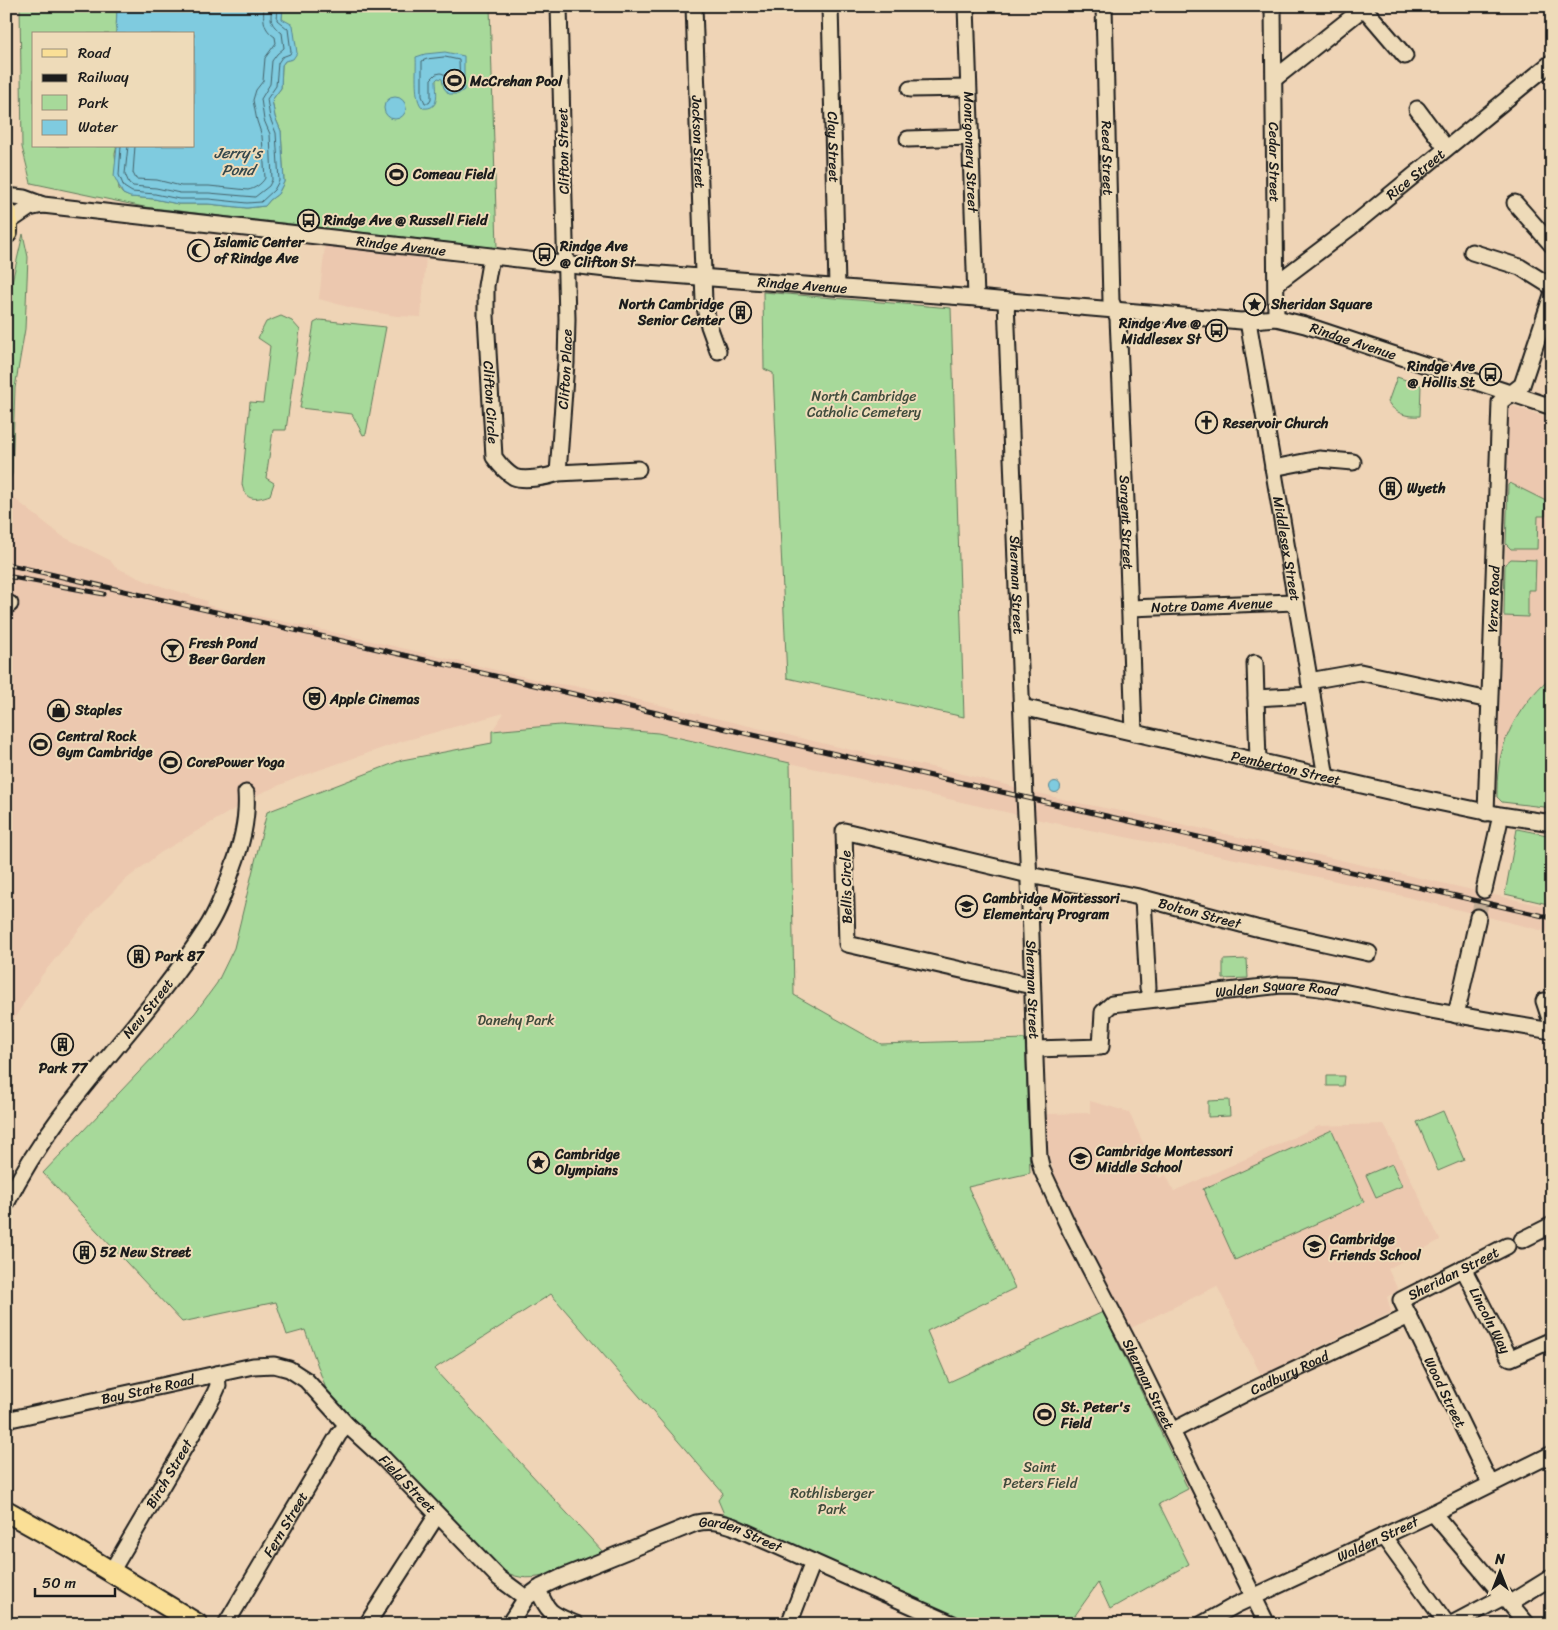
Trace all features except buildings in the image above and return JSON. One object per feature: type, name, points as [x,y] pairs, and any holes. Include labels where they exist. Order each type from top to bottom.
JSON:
[{"type":"main road","points":[[6,1511],[16,1520],[110,1572],[197,1624]]},
{"type":"street","name":"Clifton Street","points":[[559,6],[566,266]]},
{"type":"street","name":"Jackson Street","points":[[694,6],[703,278],[706,320],[718,350]]},
{"type":"street","name":"Clay Street","points":[[830,6],[837,287]]},
{"type":"street","name":"Montgomery Street","points":[[966,6],[976,298]]},
{"type":"street","name":"Reed Street","points":[[1104,6],[1111,301],[1115,311]]},
{"type":"street","name":"Cedar Street","points":[[1273,6],[1276,318]]},
{"type":"street","points":[[1274,78],[1365,7],[1405,56]]},
{"type":"street","name":"Rice Street","points":[[1277,283],[1351,226],[1552,62]]},
{"type":"street","points":[[910,89],[968,88]]},
{"type":"street","points":[[1417,109],[1446,148]]},
{"type":"street","points":[[908,139],[970,138]]},
{"type":"street","name":"Rindge Avenue","points":[[6,196],[24,198],[43,205],[566,266],[1248,321],[1276,318],[1305,325],[1552,407]]},
{"type":"street","points":[[1516,203],[1552,245]]},
{"type":"street","name":"Rindge Avenue","points":[[6,223],[29,208],[43,205]]},
{"type":"street","points":[[1472,252],[1520,267],[1552,287]]},
{"type":"street","name":"Clifton Circle","points":[[491,257],[486,286],[486,316],[494,457],[511,475],[518,478],[546,477],[558,473],[638,470]]},
{"type":"street","name":"Clifton Place","points":[[558,473],[566,363],[566,266]]},
{"type":"street","points":[[1512,394],[1522,385],[1548,317],[1552,295]]},
{"type":"street","name":"Sherman Street","points":[[1006,301],[1032,986],[1039,1149],[1042,1170],[1071,1232],[1210,1506],[1267,1624]]},
{"type":"street","name":"Sargent Street","points":[[1115,311],[1118,318],[1134,733]]},
{"type":"street","name":"Middlesex Street","points":[[1248,321],[1326,777]]},
{"type":"street","name":"Yerxa Road","points":[[1486,813],[1500,402],[1512,394]]},
{"type":"street","points":[[1273,468],[1319,459],[1353,462]]},
{"type":"street","name":"Notre Dame Avenue","points":[[1130,608],[1295,602]]},
{"type":"street","points":[[1255,663],[1258,762]]},
{"type":"street","points":[[1256,698],[1310,688],[1360,672],[1489,700]]},
{"type":"street","name":"Pemberton Street","points":[[1022,708],[1486,813],[1552,823]]},
{"type":"street","name":"New Street","points":[[6,1204],[29,1163],[59,1119],[167,985],[207,928],[226,888],[238,853],[246,811],[246,793]]},
{"type":"street","points":[[1484,890],[1499,824]]},
{"type":"street","name":"Bellis Circle","points":[[1029,875],[844,831],[847,944],[1032,986]]},
{"type":"street","name":"Bolton Street","points":[[1029,875],[1144,898],[1256,928],[1369,953]]},
{"type":"street","points":[[1144,898],[1148,988]]},
{"type":"street","points":[[1456,1015],[1478,917]]},
{"type":"street","name":"Walden Square Road","points":[[1035,1049],[1101,1047],[1104,1012],[1112,1004],[1198,996],[1266,986],[1301,985],[1456,1015],[1552,1031]]},
{"type":"street","points":[[1548,1001],[1552,1025]]},
{"type":"street","points":[[1522,1240],[1552,1225]]},
{"type":"street","name":"Sheridan Street","points":[[1401,1300],[1507,1246]]},
{"type":"street","name":"Lincoln Way","points":[[1463,1268],[1507,1355],[1511,1358],[1552,1340]]},
{"type":"street","name":"Wood Street","points":[[1401,1300],[1490,1483]]},
{"type":"street","name":"Cadbury Road","points":[[1172,1432],[1248,1392],[1409,1316]]},
{"type":"street","name":"Bay State Road","points":[[6,1420],[266,1364],[289,1369]]},
{"type":"street","name":"Field Street","points":[[289,1369],[306,1380],[346,1425],[384,1459],[499,1578],[532,1593],[552,1614],[576,1624]]},
{"type":"street","name":"Birch Street","points":[[110,1572],[214,1395],[218,1386],[217,1374]]},
{"type":"street","name":"Fern Street","points":[[226,1624],[338,1434],[346,1425]]},
{"type":"street","name":"Walden Street","points":[[1202,1624],[1552,1454]]},
{"type":"street","points":[[1433,1513],[1526,1624]]},
{"type":"street","points":[[367,1624],[437,1515]]},
{"type":"street","name":"Garden Street","points":[[532,1593],[587,1567],[706,1520],[732,1526],[946,1622]]},
{"type":"street","points":[[1383,1536],[1447,1624]]},
{"type":"street","points":[[789,1624],[813,1562]]},
{"type":"street","points":[[1452,1624],[1552,1577]]},
{"type":"street","points":[[508,1624],[532,1593]]},
{"type":"shaded area","points":[[325,246],[426,256],[421,317],[396,316],[352,308],[319,299]]},
{"type":"shaded area","points":[[1513,406],[1552,419],[1552,676],[1529,699],[1516,719],[1507,737],[1498,768],[1502,623],[1504,623],[1509,408]]},
{"type":"shaded area","points":[[6,492],[62,536],[110,560],[115,567],[146,581],[207,601],[206,605],[346,635],[551,683],[584,687],[851,750],[950,771],[1079,803],[1146,816],[1552,908],[1552,933],[1403,896],[1250,862],[1045,821],[658,733],[560,725],[492,731],[504,713],[400,742],[299,777],[261,793],[160,853],[124,881],[94,911],[42,975],[6,1031]]},
{"type":"shaded area","name":"Cambridge Friends School","points":[[1090,1101],[1129,1112],[1159,1178],[1166,1175],[1174,1191],[1319,1126],[1384,1124],[1440,1240],[1388,1269],[1398,1290],[1387,1297],[1390,1313],[1308,1352],[1262,1377],[1217,1286],[1131,1328],[1121,1312],[1059,1189],[1049,1156],[1047,1114],[1090,1113]]},
{"type":"shaded area","points":[[156,1613],[175,1624],[150,1624]]},
{"type":"green space","points":[[20,6],[117,6],[116,32],[32,32],[32,148],[116,148],[115,154],[119,189],[123,194],[131,197],[178,204],[208,204],[247,208],[265,206],[278,194],[284,182],[281,131],[275,117],[272,100],[281,88],[282,65],[285,61],[283,6],[490,6],[497,248],[144,207],[31,183],[22,147]]},
{"type":"green space","points":[[23,234],[28,257],[25,329],[15,388],[12,474],[6,494],[6,308]]},
{"type":"green space","name":"North Cambridge Catholic Cemetery","points":[[763,292],[951,308],[964,717],[787,678],[773,373],[764,369]]},
{"type":"green space","points":[[281,316],[292,321],[300,330],[286,430],[273,430],[266,478],[274,483],[270,495],[252,498],[248,497],[243,490],[242,484],[250,402],[263,403],[270,346],[258,338],[266,322]]},
{"type":"green space","points":[[320,320],[386,327],[366,434],[363,435],[352,414],[300,408],[314,323]]},
{"type":"green space","points":[[1397,377],[1421,385],[1420,416],[1402,414],[1388,402]]},
{"type":"green space","points":[[1510,483],[1546,501],[1545,516],[1538,516],[1537,549],[1511,549],[1506,544],[1508,485]]},
{"type":"green space","points":[[1511,559],[1536,560],[1535,590],[1528,590],[1528,617],[1504,616],[1505,564]]},
{"type":"green space","points":[[1552,676],[1552,808],[1502,802],[1497,797],[1497,777],[1506,740],[1525,705],[1533,694]]},
{"type":"green space","name":"Danehy Park","points":[[560,725],[658,733],[790,763],[794,995],[881,1044],[1025,1039],[1030,1173],[968,1187],[1015,1288],[927,1331],[949,1382],[1103,1312],[1188,1489],[1159,1504],[1189,1564],[1110,1609],[1098,1583],[1069,1624],[972,1624],[724,1514],[718,1500],[723,1493],[551,1294],[434,1369],[603,1552],[545,1576],[533,1578],[510,1574],[497,1565],[327,1392],[305,1330],[287,1335],[276,1302],[182,1322],[43,1173],[195,1013],[217,983],[234,948],[267,812],[402,760],[492,743],[492,731]]},
{"type":"green space","points":[[1517,829],[1552,836],[1552,905],[1505,894]]},
{"type":"green space","points":[[1247,959],[1248,978],[1223,979],[1223,960]]},
{"type":"green space","points":[[1327,1076],[1344,1076],[1343,1086],[1327,1086]]},
{"type":"green space","points":[[1229,1100],[1230,1116],[1208,1117],[1208,1101]]},
{"type":"green space","points":[[1443,1111],[1464,1160],[1438,1171],[1417,1122]]},
{"type":"green space","points":[[1332,1130],[1364,1202],[1235,1260],[1203,1189]]},
{"type":"green space","points":[[1392,1164],[1402,1186],[1376,1197],[1366,1175]]},
{"type":"water","name":"Jerry's Pond","points":[[117,6],[283,6],[282,19],[293,25],[297,53],[293,59],[285,61],[282,65],[281,88],[272,100],[275,117],[281,131],[284,182],[278,194],[265,206],[247,208],[208,204],[178,204],[130,197],[123,194],[114,176],[117,148],[195,148],[195,32],[116,32]]},
{"type":"water","name":"McCrehan Pool","points":[[445,52],[464,56],[464,90],[458,94],[449,94],[444,88],[442,79],[438,78],[436,80],[437,95],[435,103],[429,108],[423,108],[417,92],[416,57]]},
{"type":"water","points":[[395,97],[403,100],[406,108],[403,116],[395,119],[387,116],[384,108],[387,100]]},
{"type":"water","points":[[1055,781],[1061,787],[1055,793],[1049,787]]},
{"type":"tunnel","points":[[1478,917],[1484,890]]},
{"type":"railway","points":[[6,564],[1552,918]]},
{"type":"railway","points":[[6,576],[104,594]]},
{"type":"place","name":"McCrehan Pool","points":[[454,81]]},
{"type":"place","name":"Comeau Field","points":[[397,174]]},
{"type":"place","name":"Rindge Ave @ Russell Field","points":[[308,220]]},
{"type":"place","name":"Islamic Center of Rindge Ave","points":[[198,250]]},
{"type":"place","name":"Rindge Ave @ Clifton St","points":[[544,254]]},
{"type":"place","name":"Sheridan Square","points":[[1255,304]]},
{"type":"place","name":"North Cambridge Senior Center","points":[[740,312]]},
{"type":"place","name":"Rindge Ave @ Middlesex St","points":[[1217,331]]},
{"type":"place","name":"Rindge Ave @ Hollis St","points":[[1491,374]]},
{"type":"place","name":"Reservoir Church","points":[[1207,423]]},
{"type":"place","name":"Wyeth","points":[[1391,488]]},
{"type":"place","name":"Fresh Pond Beer Garden","points":[[173,651]]},
{"type":"place","name":"Apple Cinemas","points":[[314,699]]},
{"type":"place","name":"Staples","points":[[59,710]]},
{"type":"place","name":"Central Rock Gym Cambridge","points":[[41,744]]},
{"type":"place","name":"CorePower Yoga","points":[[171,762]]},
{"type":"place","name":"Cambridge Montessori Elementary Program","points":[[967,906]]},
{"type":"place","name":"Park 87","points":[[139,956]]},
{"type":"place","name":"Park 77","points":[[63,1045]]},
{"type":"place","name":"Cambridge Montessori Middle School","points":[[1080,1159]]},
{"type":"place","name":"Cambridge Olympians","points":[[539,1162]]},
{"type":"place","name":"Cambridge Friends School","points":[[1314,1247]]},
{"type":"place","name":"52 New Street","points":[[84,1252]]},
{"type":"place","name":"St. Peter's Field","points":[[1045,1415]]},
{"type":"park label","name":"Saint Peters Field","points":[[1040,1475]]},
{"type":"park label","name":"Rothlisberger Park","points":[[832,1502]]}]
